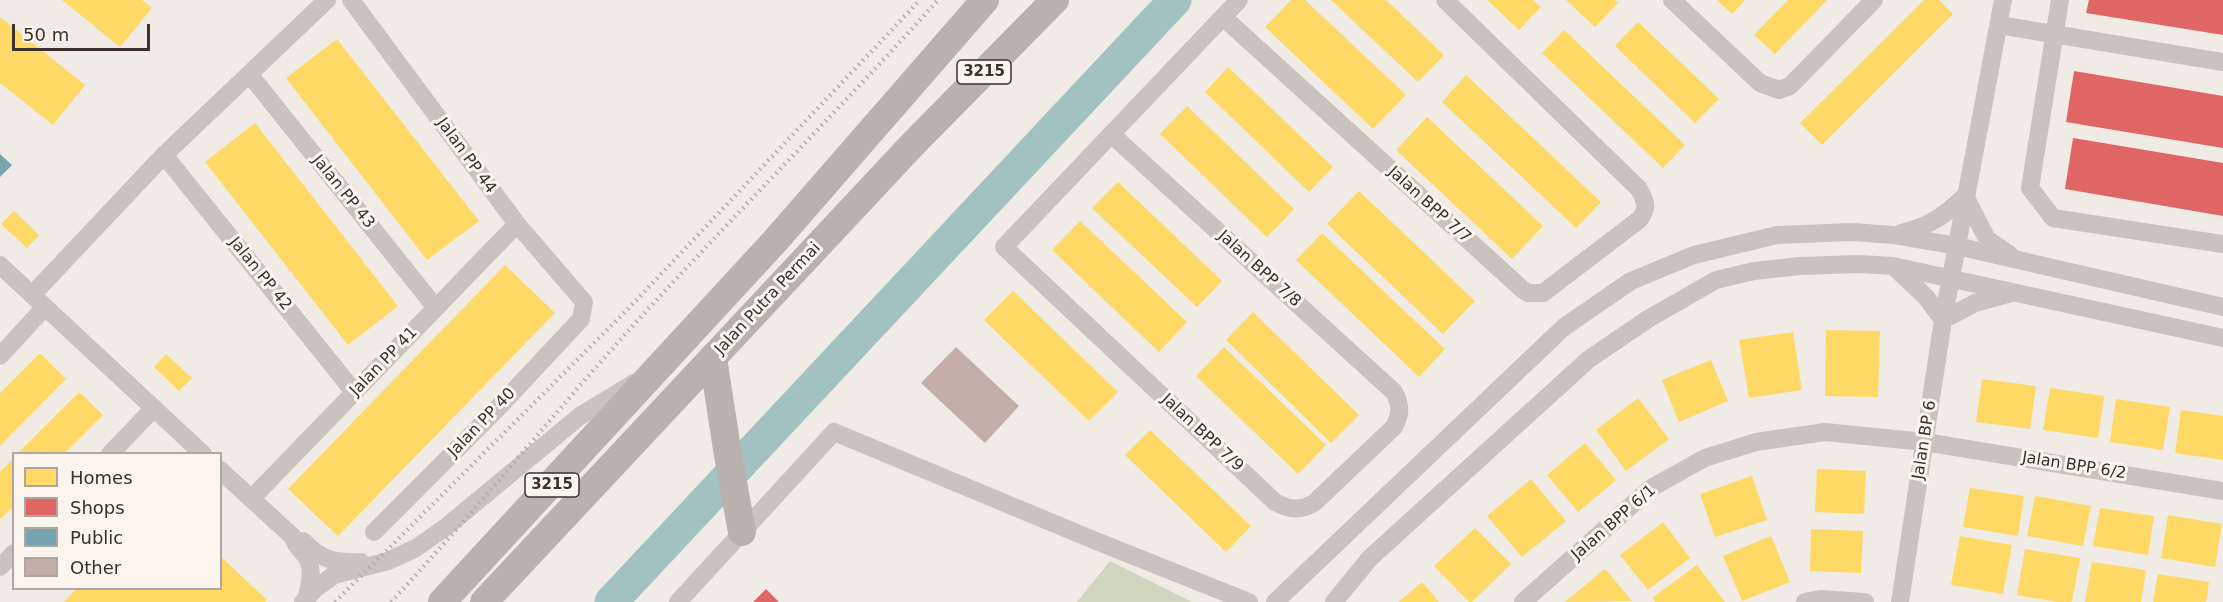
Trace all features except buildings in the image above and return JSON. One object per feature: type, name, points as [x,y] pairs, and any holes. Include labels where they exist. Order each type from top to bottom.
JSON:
[{"type":"main road","name":"Jalan Putra Permai","points":[[442,602],[777,240],[985,0]]},
{"type":"main road","name":"Jalan Putra Permai","points":[[484,602],[913,144],[1054,0]]},
{"type":"main road","points":[[713,358],[740,520]]},
{"type":"street","points":[[0,356],[39,301],[164,155],[327,0]]},
{"type":"street","name":"Jalan PP 44","points":[[351,0],[517,224],[581,297],[584,308]]},
{"type":"street","points":[[1111,134],[1239,0]]},
{"type":"street","name":"Jalan BPP 7/7","points":[[1222,17],[1528,293],[1543,293],[1640,219],[1646,211],[1645,199],[1639,189],[1445,0]]},
{"type":"street","points":[[1672,0],[1760,83],[1779,90],[1790,86],[1874,0]]},
{"type":"street","name":"Jalan BP 6","points":[[1900,602],[1943,320],[2003,0]]},
{"type":"street","points":[[2060,0],[2030,188],[2054,218],[2223,244]]},
{"type":"street","points":[[1999,25],[2223,62]]},
{"type":"street","name":"Jalan PP 43","points":[[250,75],[436,308]]},
{"type":"street","name":"Jalan BPP 7/9","points":[[1111,134],[1004,247],[1275,502],[1284,507],[1300,508],[1314,503],[1394,427],[1399,419],[1400,409]]},
{"type":"street","name":"Jalan BPP 7/8","points":[[1111,134],[1394,392],[1400,409]]},
{"type":"street","name":"Jalan PP 42","points":[[164,155],[355,393]]},
{"type":"street","points":[[1893,235],[1924,227],[1945,214],[1965,196],[1987,239],[2022,262]]},
{"type":"street","name":"Jalan PP 41","points":[[251,499],[517,224]]},
{"type":"street","points":[[1275,602],[1564,327],[1631,282],[1695,255],[1777,235],[1853,232],[1893,235],[1956,246],[2223,307]]},
{"type":"street","points":[[1334,602],[1371,558],[1580,368],[1648,320],[1716,280],[1754,271],[1800,266],[1860,264],[1893,266],[2223,338]]},
{"type":"street","points":[[0,265],[202,452]]},
{"type":"street","points":[[1893,266],[1926,297],[1943,320],[1975,303],[2014,292]]},
{"type":"street","name":"Jalan PP 40","points":[[374,532],[525,378],[580,319],[584,308]]},
{"type":"street","points":[[305,600],[334,575],[388,561],[416,548],[446,527],[580,416],[661,366]]},
{"type":"street","points":[[111,452],[154,408]]},
{"type":"street","points":[[678,602],[740,520],[834,432],[1249,602]]},
{"type":"street","name":"Jalan BPP 6/1","points":[[1523,602],[1651,488],[1705,458],[1756,442],[1825,432],[1925,442]]},
{"type":"street","name":"Jalan BPP 6/2","points":[[1925,442],[2223,490]]},
{"type":"street","points":[[222,472],[293,537],[301,539],[316,554],[325,558],[354,562],[388,561]]},
{"type":"street","points":[[293,537],[295,545],[307,559],[309,565],[309,584],[305,600]]},
{"type":"street","points":[[0,567],[12,555]]},
{"type":"street","points":[[1805,602],[1820,599],[1865,602]]},
{"type":"green space","points":[[1110,561],[1192,602],[1077,602]]},
{"type":"waterway","points":[[611,602],[1175,0]]},
{"type":"railway","points":[[335,602],[628,309],[920,0]]},
{"type":"railway","points":[[391,602],[640,318],[938,0]]}]
